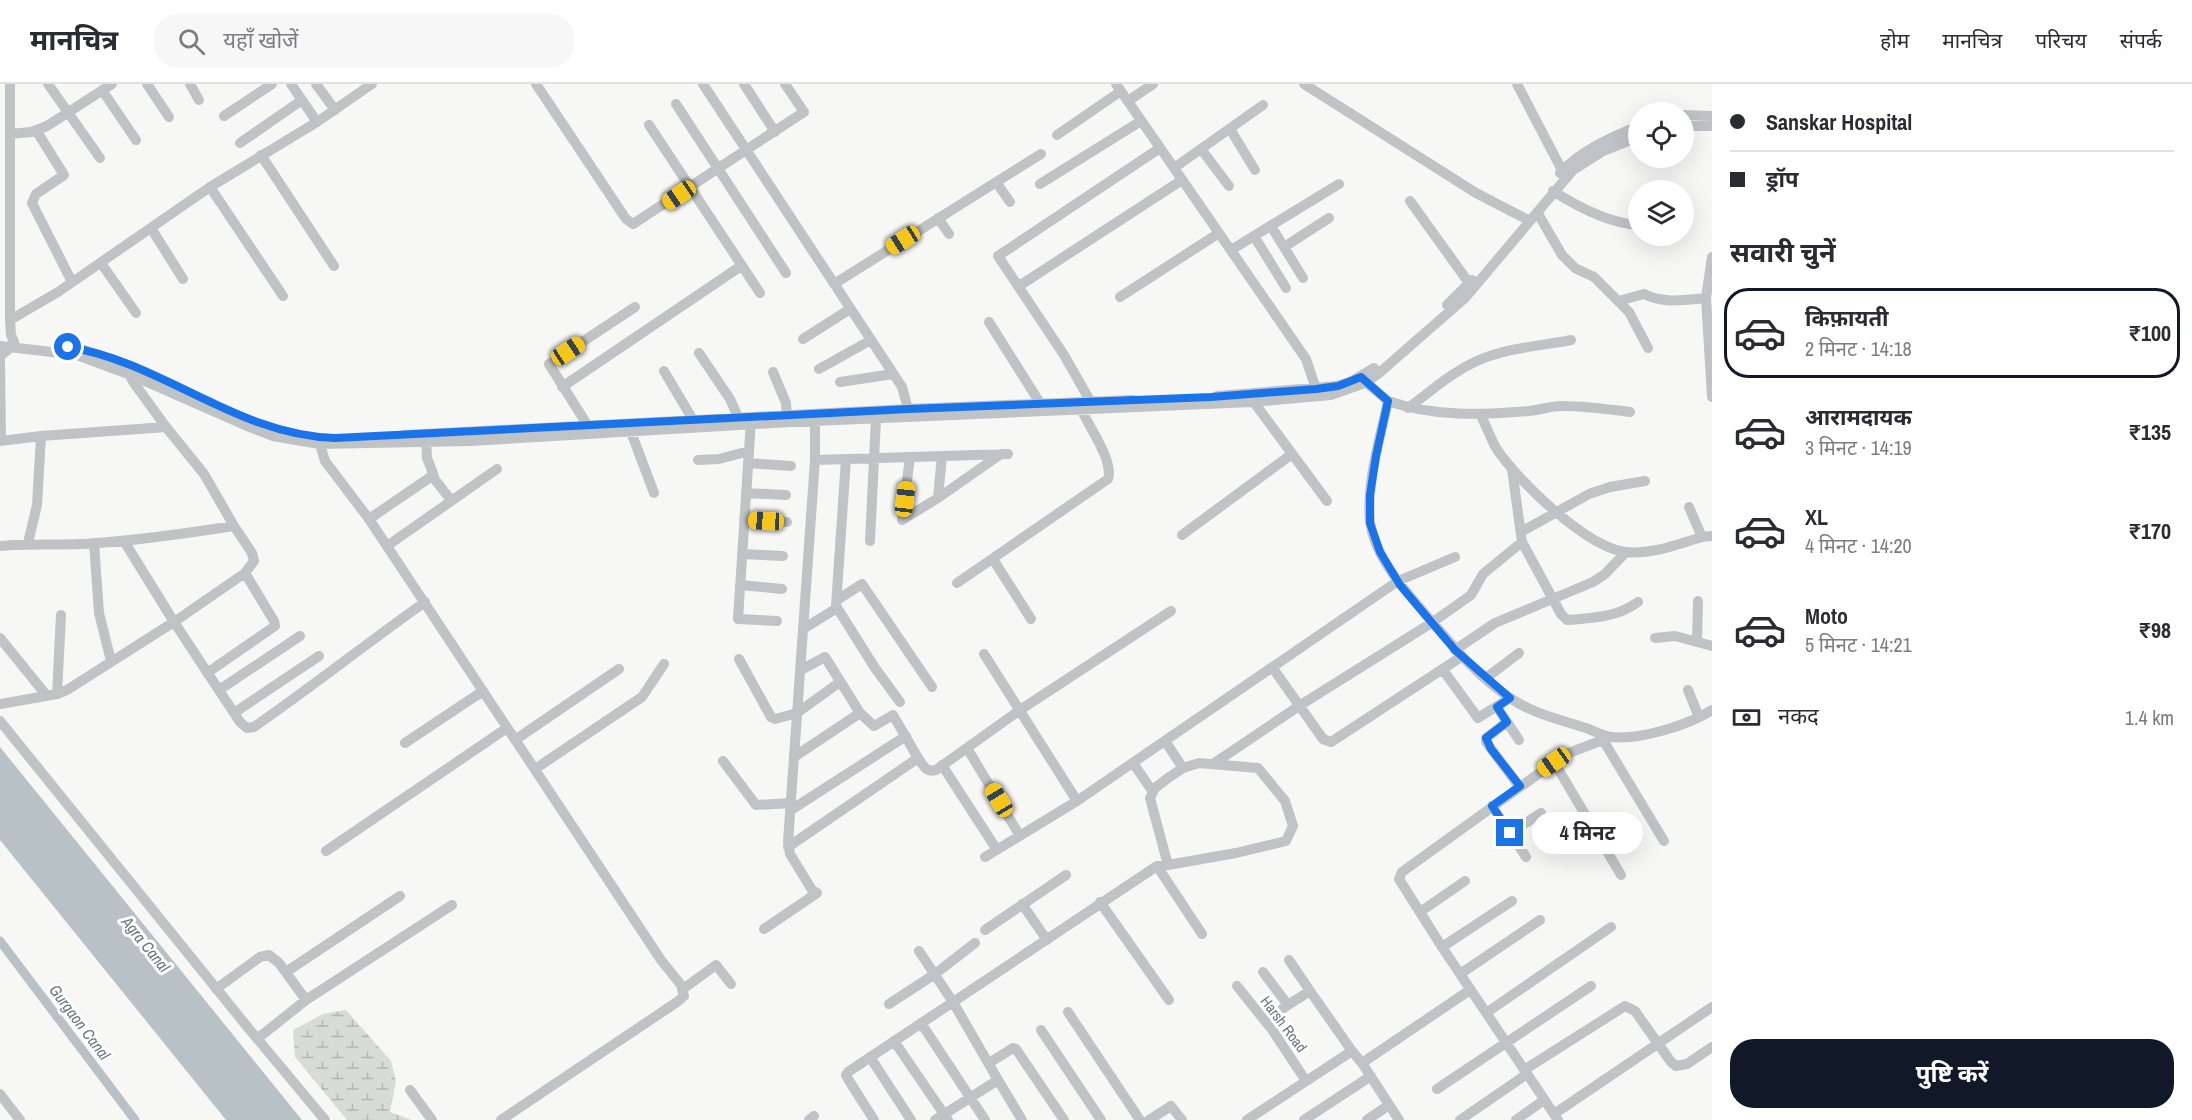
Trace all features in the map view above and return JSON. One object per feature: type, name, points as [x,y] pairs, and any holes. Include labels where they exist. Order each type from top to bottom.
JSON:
[{"type":"street","points":[[10,84],[10,320],[6,342],[0,357],[0,441],[166,427]]},
{"type":"street","points":[[48,84],[100,158]]},
{"type":"street","points":[[147,84],[169,117]]},
{"type":"street","points":[[190,84],[199,100]]},
{"type":"street","points":[[224,116],[272,84]]},
{"type":"street","points":[[291,84],[317,122]]},
{"type":"street","points":[[316,84],[335,110]]},
{"type":"street","points":[[10,320],[101,263],[210,187],[335,110],[357,88],[372,84]]},
{"type":"street","points":[[536,84],[631,223],[636,224],[804,112],[785,84]]},
{"type":"street","points":[[703,84],[894,374],[904,392],[910,413]]},
{"type":"street","points":[[744,84],[775,132]]},
{"type":"street","points":[[1128,101],[1153,84]]},
{"type":"street","points":[[1304,84],[1476,193],[1527,220]]},
{"type":"street","points":[[1517,84],[1564,174]]},
{"type":"street","points":[[10,134],[36,130],[68,113],[109,86],[136,140]]},
{"type":"street","points":[[1057,135],[1118,88],[1306,359],[1316,389]]},
{"type":"street","points":[[240,143],[302,100]]},
{"type":"street","points":[[676,104],[786,273]]},
{"type":"street","points":[[1174,168],[1263,105]]},
{"type":"street","points":[[1694,115],[1712,116]]},
{"type":"street","points":[[1040,184],[1142,121]]},
{"type":"street","points":[[649,124],[760,293]]},
{"type":"street","points":[[1694,126],[1712,126]]},
{"type":"street","points":[[1230,129],[1255,170]]},
{"type":"street","points":[[36,130],[64,175],[36,194],[32,203],[72,282]]},
{"type":"street","points":[[6,342],[81,349],[264,433],[299,442],[500,435],[581,429],[635,429],[1036,406],[1331,395],[1393,362],[1465,298],[1578,157],[1596,145],[1628,131]]},
{"type":"street","points":[[1250,398],[1338,386],[1363,380],[1469,283],[1527,220],[1538,212],[1564,174],[1603,151],[1628,141]]},
{"type":"street","points":[[1093,405],[1064,355],[998,256],[1160,148]]},
{"type":"street","points":[[1201,149],[1229,186]]},
{"type":"street","points":[[834,284],[1041,153]]},
{"type":"street","points":[[261,155],[334,266]]},
{"type":"street","points":[[1019,286],[1182,180]]},
{"type":"street","points":[[996,182],[1010,202]]},
{"type":"street","points":[[1231,250],[1339,184]]},
{"type":"street","points":[[210,187],[283,296]]},
{"type":"street","points":[[1553,191],[1579,208],[1628,225]]},
{"type":"street","points":[[1410,201],[1469,283]]},
{"type":"street","points":[[1538,212],[1562,255],[1575,268],[1594,277],[1629,312],[1648,348]]},
{"type":"street","points":[[938,218],[949,234]]},
{"type":"street","points":[[1284,247],[1329,218]]},
{"type":"street","points":[[1271,226],[1303,278]]},
{"type":"street","points":[[150,228],[183,279]]},
{"type":"street","points":[[1120,297],[1219,233]]},
{"type":"street","points":[[1254,236],[1286,288]]},
{"type":"street","points":[[101,263],[136,313]]},
{"type":"street","points":[[1711,263],[1706,298],[1712,397]]},
{"type":"street","points":[[562,387],[741,266]]},
{"type":"street","points":[[1618,301],[1644,294],[1654,299],[1673,301],[1706,298]]},
{"type":"street","points":[[581,429],[549,363],[635,307]]},
{"type":"street","points":[[803,339],[850,309]]},
{"type":"street","points":[[989,321],[1036,406]]},
{"type":"street","points":[[819,369],[871,340]]},
{"type":"street","points":[[1408,408],[1465,367],[1479,360],[1503,352],[1571,340]]},
{"type":"street","points":[[699,353],[730,399],[738,417]]},
{"type":"street","points":[[0,704],[52,695],[67,690],[174,622],[245,573],[253,564],[254,558],[204,474],[134,383],[133,371]]},
{"type":"street","points":[[664,371],[696,424]]},
{"type":"street","points":[[773,372],[782,392],[787,419]]},
{"type":"street","points":[[840,382],[894,374]]},
{"type":"street","points":[[1363,380],[1388,401],[1408,408],[1480,414],[1539,410],[1558,406],[1630,412]]},
{"type":"street","points":[[1250,398],[1327,501]]},
{"type":"street","points":[[1388,401],[1372,485],[1370,523],[1380,552],[1398,582],[1458,654],[1510,698],[1544,714],[1607,738],[1664,841]]},
{"type":"street","points":[[1036,406],[1081,410],[1093,405]]},
{"type":"street","points":[[957,583],[1108,479],[1110,472],[1108,462],[1081,410]]},
{"type":"street","points":[[815,417],[876,419],[910,413]]},
{"type":"street","points":[[1480,414],[1496,447],[1512,469],[1557,513],[1597,541],[1626,552],[1643,553],[1707,537],[1689,507]]},
{"type":"street","points":[[696,424],[738,417],[750,421]]},
{"type":"street","points":[[764,928],[817,893],[812,890],[788,847],[815,460],[815,417]]},
{"type":"street","points":[[870,541],[876,419]]},
{"type":"street","points":[[750,421],[738,619],[777,621]]},
{"type":"street","points":[[635,429],[654,493]]},
{"type":"street","points":[[28,543],[37,505],[41,436]]},
{"type":"street","points":[[426,438],[427,458],[434,476],[452,500]]},
{"type":"street","points":[[319,441],[328,465],[369,519],[661,960],[683,988],[684,996],[677,1002],[501,1120]]},
{"type":"street","points":[[698,460],[719,459],[749,451]]},
{"type":"street","points":[[815,460],[873,459],[910,457],[1005,454],[902,520],[910,457]]},
{"type":"street","points":[[1182,535],[1292,454]]},
{"type":"street","points":[[938,498],[942,456]]},
{"type":"street","points":[[846,459],[837,604],[900,702]]},
{"type":"street","points":[[748,463],[790,466]]},
{"type":"street","points":[[387,546],[497,469]]},
{"type":"street","points":[[1512,469],[1522,537],[1561,614],[1567,620],[1605,617],[1638,602]]},
{"type":"street","points":[[369,519],[434,476]]},
{"type":"street","points":[[1213,764],[1471,596],[1483,574],[1522,537],[1557,513],[1598,491],[1645,481]]},
{"type":"street","points":[[746,493],[786,495]]},
{"type":"street","points":[[744,520],[787,522]]},
{"type":"street","points":[[0,546],[28,543],[124,541],[234,526]]},
{"type":"street","points":[[124,541],[207,673],[247,728],[254,727],[425,602]]},
{"type":"street","points":[[94,543],[99,613],[111,661]]},
{"type":"street","points":[[1272,667],[1323,739],[1331,742],[1443,669],[1495,623],[1599,579],[1626,552]]},
{"type":"street","points":[[742,554],[783,556]]},
{"type":"street","points":[[985,857],[1077,801],[1398,582],[1455,557]]},
{"type":"street","points":[[993,559],[1031,619]]},
{"type":"street","points":[[207,673],[275,626],[245,573]]},
{"type":"street","points":[[803,629],[862,584],[932,687]]},
{"type":"street","points":[[740,585],[782,589]]},
{"type":"street","points":[[1697,642],[1698,601]]},
{"type":"street","points":[[801,670],[825,657],[860,713],[874,726],[893,715],[918,758],[927,770],[932,771],[1171,611]]},
{"type":"street","points":[[52,695],[61,615]]},
{"type":"street","points":[[219,690],[300,636]]},
{"type":"street","points":[[1655,638],[1675,636],[1712,646]]},
{"type":"street","points":[[0,638],[52,695]]},
{"type":"street","points":[[1486,678],[1519,653]]},
{"type":"street","points":[[984,654],[1077,801]]},
{"type":"street","points":[[234,713],[319,656]]},
{"type":"street","points":[[739,659],[771,717],[780,719],[797,713],[840,682]]},
{"type":"street","points":[[535,769],[642,697],[664,663]]},
{"type":"street","points":[[515,740],[619,669]]},
{"type":"street","points":[[1443,669],[1478,718],[1510,698]]},
{"type":"street","points":[[1688,690],[1699,717]]},
{"type":"street","points":[[405,743],[483,691]]},
{"type":"street","points":[[1497,707],[1519,740]]},
{"type":"street","points":[[1712,710],[1699,717],[1658,731],[1607,738],[1576,749],[1492,806],[1400,875],[1401,883],[1442,947],[1556,1117],[1712,1006]]},
{"type":"street","points":[[794,756],[860,713]]},
{"type":"street","points":[[0,721],[325,1120]]},
{"type":"street","points":[[1507,722],[1486,738],[1486,742],[1520,786]]},
{"type":"street","points":[[326,851],[507,728]]},
{"type":"street","points":[[723,761],[756,805],[791,806],[906,736]]},
{"type":"street","points":[[1166,741],[1183,768]]},
{"type":"street","points":[[967,747],[1020,836]]},
{"type":"street","points":[[788,847],[918,758]]},
{"type":"street","points":[[1554,762],[1621,875]]},
{"type":"street","points":[[1133,763],[1153,792]]},
{"type":"street","points":[[874,1120],[846,1075],[870,1057],[1047,940],[1100,902],[1162,865],[1286,841],[1293,826],[1285,801],[1258,768],[1199,763],[1183,768],[1168,777],[1150,798],[1162,865],[1202,934]]},
{"type":"street","points":[[942,765],[997,850]]},
{"type":"street","points":[[1492,806],[1526,857]]},
{"type":"street","points":[[1510,833],[1541,813]]},
{"type":"street","points":[[985,930],[1066,875]]},
{"type":"street","points":[[1420,912],[1465,881]]},
{"type":"street","points":[[286,972],[400,896]]},
{"type":"street","points":[[1442,947],[1512,901]]},
{"type":"street","points":[[1100,902],[1169,1000]]},
{"type":"street","points":[[1022,904],[1047,940]]},
{"type":"street","points":[[257,1039],[306,1000],[452,905]]},
{"type":"street","points":[[1460,974],[1540,920]]},
{"type":"street","points":[[1486,1012],[1611,927]]},
{"type":"street","points":[[889,1004],[975,944]]},
{"type":"street","points":[[919,951],[953,1002],[1022,1120]]},
{"type":"street","points":[[216,989],[260,957],[265,956],[274,958],[306,1000]]},
{"type":"street","points":[[1289,960],[1400,1120]]},
{"type":"street","points":[[683,988],[716,965],[731,984]]},
{"type":"street","points":[[1263,972],[1287,1005]]},
{"type":"street","name":"Harsh Road","points":[[1237,986],[1266,1022],[1306,1081]]},
{"type":"street","points":[[1437,1089],[1591,986]]},
{"type":"street","points":[[1362,1063],[1470,990]]},
{"type":"street","points":[[1266,1022],[1287,1005],[1310,991]]},
{"type":"street","points":[[1460,1120],[1526,1072],[1625,1006],[1635,1011],[1676,1066],[1687,1064],[1712,1047]]},
{"type":"street","points":[[1068,1012],[1140,1120]]},
{"type":"street","points":[[921,1023],[985,1120]]},
{"type":"street","points":[[1041,1030],[1101,1120]]},
{"type":"street","points":[[894,1041],[942,1118],[970,1096],[998,1080]]},
{"type":"street","points":[[989,1063],[1013,1048],[1016,1049],[1064,1120]]},
{"type":"street","points":[[1247,1120],[1352,1051]]},
{"type":"street","points":[[870,1057],[911,1120]]},
{"type":"street","points":[[1304,1120],[1371,1076]]},
{"type":"street","points":[[410,1090],[432,1120]]},
{"type":"street","points":[[0,1094],[20,1120]]},
{"type":"street","points":[[1516,1120],[1544,1100]]},
{"type":"street","points":[[1367,1120],[1389,1105]]},
{"type":"street","points":[[1149,1120],[1171,1106],[1182,1120]]},
{"type":"green space","points":[[346,1010],[391,1061],[396,1081],[390,1112],[412,1120],[347,1120],[295,1057],[293,1030],[323,1014]]},
{"type":"water","name":"Agra Canal","points":[[0,747],[302,1120],[226,1120],[0,840]]},
{"type":"waterway","name":"Gurgaon Canal","points":[[0,941],[135,1120]]},
{"type":"route","points":[[68,347],[98,354],[134,367],[250,421],[281,431],[318,438],[452,433],[751,416],[1211,397],[1316,389],[1338,386],[1361,377],[1365,383],[1388,401],[1370,495],[1370,523],[1380,552],[1400,585],[1461,657],[1510,698],[1497,707],[1507,722],[1486,738],[1486,742],[1520,786],[1492,806],[1510,833]]}]
